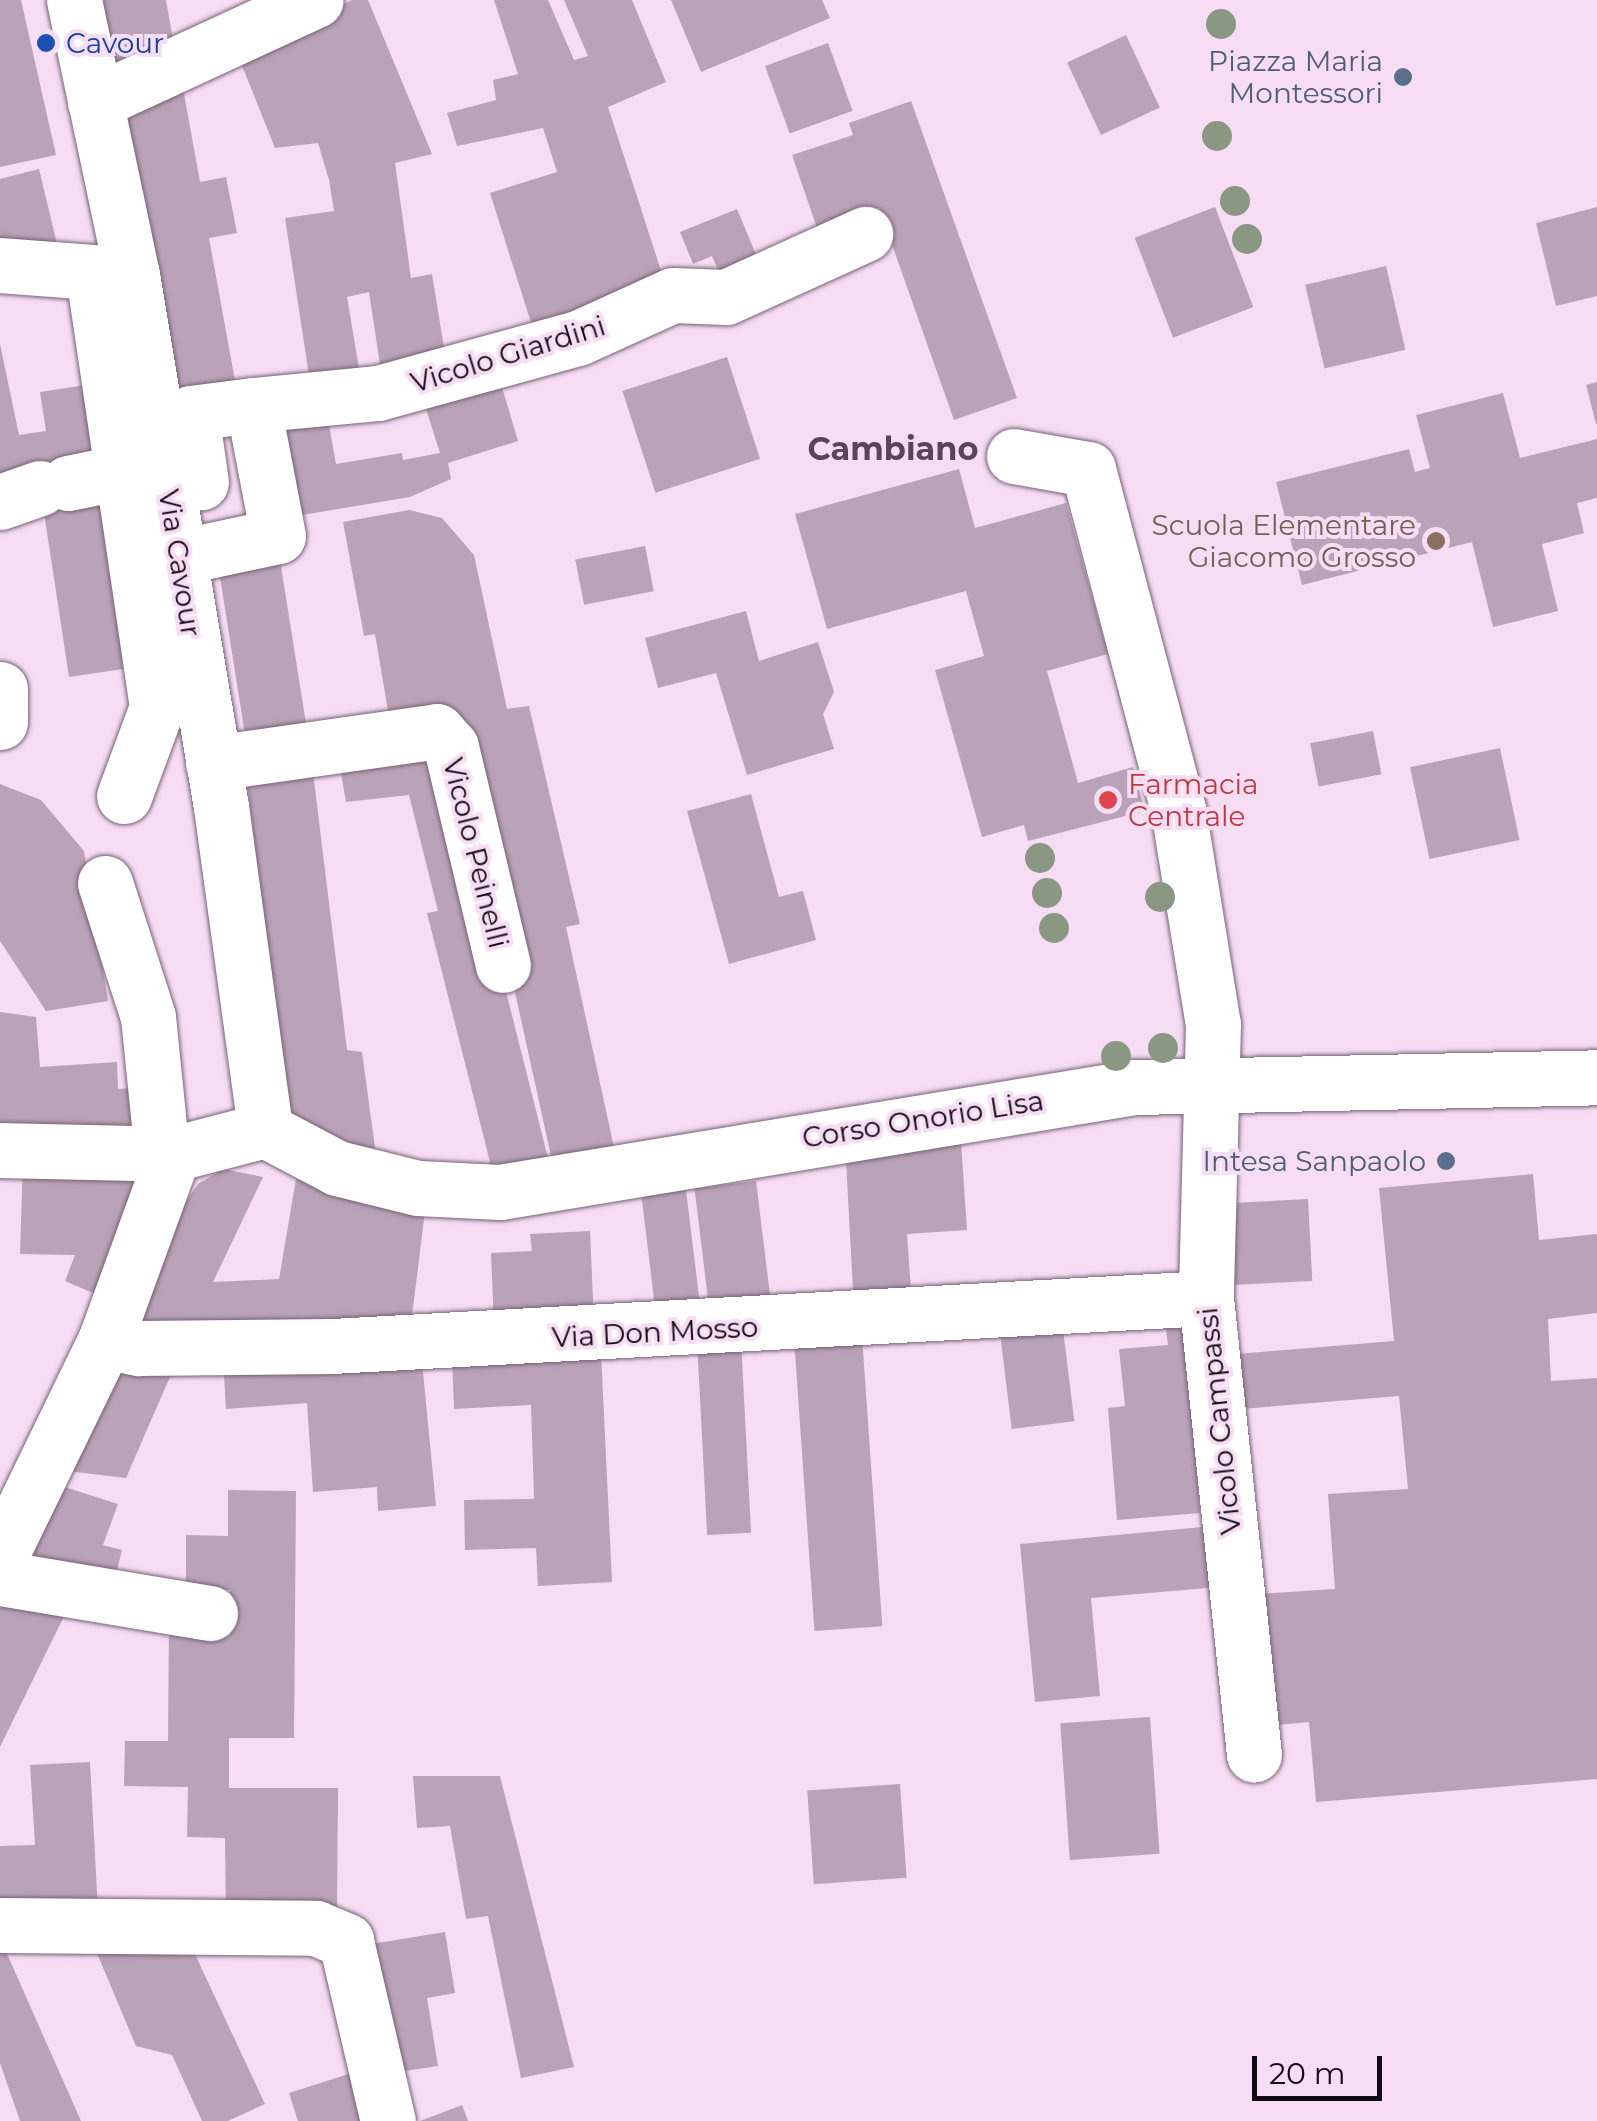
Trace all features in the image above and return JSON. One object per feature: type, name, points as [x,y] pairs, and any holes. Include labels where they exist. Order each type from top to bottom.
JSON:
[{"type":"street","name":"Via Cavour","points":[[74,0],[95,102],[113,275],[174,414],[195,553],[213,763],[264,1130]]},
{"type":"street","points":[[95,102],[316,0]]},
{"type":"street","name":"Vicolo Giardini","points":[[174,414],[378,393],[578,338],[673,295],[726,297],[864,234]]},
{"type":"street","points":[[0,265],[113,275],[122,472],[156,706],[124,796]]},
{"type":"street","points":[[195,553],[278,536],[253,405]]},
{"type":"street","name":"Vicolo Campassi","points":[[1014,456],[1088,469],[1178,809],[1213,1024],[1206,1298],[1254,1754]]},
{"type":"street","points":[[33,492],[122,472]]},
{"type":"street","name":"Vicolo Peinelli","points":[[213,763],[437,731],[451,747],[503,965]]},
{"type":"street","points":[[0,1557],[105,1340],[167,1154],[148,1017],[104,883]]},
{"type":"street","name":"Corso Onorio Lisa","points":[[264,1130],[337,1168],[418,1188],[500,1192],[1001,1105],[1135,1087],[1597,1076]]},
{"type":"street","points":[[0,1150],[167,1154],[264,1130]]},
{"type":"street","name":"Via Don Mosso","points":[[105,1340],[140,1348],[526,1338],[1206,1298]]},
{"type":"street","points":[[0,1578],[210,1613]]},
{"type":"street","points":[[0,1925],[316,1928],[346,1941],[388,2121]]},
{"type":"building","points":[[0,0],[21,0],[56,155],[0,167]]},
{"type":"building","points":[[99,0],[166,0],[174,45],[113,80]]},
{"type":"building","points":[[352,0],[368,0],[432,154],[395,163],[411,278],[432,274],[447,366],[382,378],[369,292],[347,297],[360,374],[310,382],[285,218],[334,211],[329,180],[318,143],[275,148],[237,53]]},
{"type":"building","points":[[494,0],[548,0],[574,60],[588,56],[564,0],[632,0],[666,82],[608,107],[666,286],[533,329],[490,193],[557,172],[543,128],[457,146],[447,113],[496,100],[493,80],[518,74]]},
{"type":"building","points":[[671,0],[822,0],[830,18],[701,72]]},
{"type":"building","points":[[1126,35],[1160,108],[1101,135],[1067,62]]},
{"type":"building","points":[[828,43],[853,111],[790,134],[765,66]]},
{"type":"building","points":[[181,77],[200,182],[226,177],[237,233],[209,238],[236,386],[169,398],[115,108]]},
{"type":"building","points":[[911,101],[1017,398],[954,420],[879,208],[817,228],[792,155],[853,135],[849,123]]},
{"type":"building","points":[[39,169],[58,248],[0,246],[0,179]]},
{"type":"building","points":[[1215,207],[1253,307],[1173,338],[1135,238]]},
{"type":"building","points":[[1597,207],[1597,296],[1556,306],[1536,223]]},
{"type":"building","points":[[737,209],[762,269],[724,284],[712,256],[693,264],[680,232]]},
{"type":"building","points":[[1386,266],[1405,350],[1324,368],[1305,285]]},
{"type":"building","points":[[0,344],[19,435],[46,431],[40,392],[86,385],[130,668],[69,677],[38,473],[0,492]]},
{"type":"building","points":[[727,357],[760,459],[655,493],[622,391]]},
{"type":"building","points":[[496,367],[518,441],[448,463],[451,479],[410,497],[278,519],[260,413],[325,403],[336,464],[402,453],[403,460],[440,453],[420,390]]},
{"type":"building","points":[[1597,382],[1597,424],[1596,424],[1586,385]]},
{"type":"building","points":[[1503,393],[1520,458],[1597,439],[1597,498],[1577,503],[1584,533],[1542,544],[1558,611],[1493,627],[1472,542],[1302,585],[1276,482],[1409,449],[1415,472],[1430,468],[1416,415]]},
{"type":"building","points":[[959,469],[975,528],[1066,503],[1108,654],[1047,671],[1078,783],[1133,767],[1145,811],[1028,841],[1024,825],[982,837],[935,670],[984,656],[966,591],[827,629],[795,514]]},
{"type":"building","points":[[409,510],[442,518],[474,555],[507,709],[529,706],[580,924],[566,927],[617,1161],[555,1174],[455,720],[390,723],[375,634],[364,636],[343,522]]},
{"type":"building","points":[[645,546],[654,591],[584,605],[575,560]]},
{"type":"building","points":[[278,547],[308,738],[247,747],[217,557]]},
{"type":"building","points":[[746,611],[759,661],[818,642],[834,692],[823,714],[834,749],[747,775],[716,673],[658,688],[645,638]]},
{"type":"building","points":[[1373,731],[1381,774],[1319,786],[1310,743]]},
{"type":"building","points":[[1500,748],[1520,840],[1430,859],[1410,767]]},
{"type":"building","points":[[436,751],[483,900],[551,1170],[492,1170],[427,913],[438,911],[409,795],[346,802],[339,762]]},
{"type":"building","points":[[312,764],[347,1050],[362,1052],[377,1162],[289,1128],[246,772]]},
{"type":"building","points":[[0,784],[41,800],[84,851],[108,1001],[46,1011],[0,941]]},
{"type":"building","points":[[751,794],[779,897],[803,891],[816,940],[729,964],[687,811]]},
{"type":"building","points":[[0,1012],[36,1017],[40,1067],[117,1062],[118,1089],[149,1087],[151,1132],[0,1139]]},
{"type":"building","points":[[961,1142],[967,1230],[907,1234],[912,1305],[854,1309],[846,1160]]},
{"type":"building","points":[[23,1160],[130,1162],[142,1189],[100,1296],[65,1281],[75,1255],[20,1254]]},
{"type":"building","points":[[223,1169],[263,1177],[213,1282],[279,1279],[296,1179],[370,1204],[425,1211],[409,1340],[121,1338],[159,1241],[198,1184]]},
{"type":"building","points":[[1533,1174],[1539,1240],[1597,1234],[1597,1313],[1548,1319],[1551,1381],[1597,1378],[1597,1779],[1316,1802],[1309,1722],[1268,1726],[1258,1594],[1335,1589],[1328,1494],[1408,1489],[1399,1396],[1229,1410],[1225,1355],[1394,1341],[1379,1188]]},
{"type":"building","points":[[756,1181],[773,1316],[711,1324],[694,1189]]},
{"type":"building","points":[[686,1190],[702,1321],[657,1327],[641,1195]]},
{"type":"building","points":[[1308,1199],[1312,1281],[1224,1285],[1220,1204]]},
{"type":"building","points":[[590,1231],[594,1322],[494,1326],[491,1253],[532,1251],[530,1234]]},
{"type":"building","points":[[1204,1319],[1191,1401],[1200,1513],[1117,1520],[1108,1408],[1125,1406],[1119,1349],[1168,1345],[1165,1322]]},
{"type":"building","points":[[1062,1321],[1074,1421],[1012,1429],[999,1329]]},
{"type":"building","points":[[862,1336],[882,1626],[814,1631],[794,1341]]},
{"type":"building","points":[[741,1340],[751,1533],[707,1535],[697,1342]]},
{"type":"building","points":[[421,1351],[436,1506],[378,1511],[377,1487],[313,1492],[307,1403],[226,1409],[223,1359]]},
{"type":"building","points":[[601,1352],[612,1582],[538,1586],[536,1548],[465,1550],[464,1500],[534,1499],[531,1405],[454,1409],[452,1359]]},
{"type":"building","points":[[176,1363],[126,1478],[59,1470],[108,1365]]},
{"type":"building","points":[[52,1483],[118,1504],[103,1545],[122,1550],[113,1587],[14,1570]]},
{"type":"building","points":[[228,1490],[296,1491],[294,1738],[229,1738],[229,1788],[338,1788],[337,1919],[226,1922],[225,1838],[187,1837],[188,1787],[124,1786],[125,1741],[168,1741],[169,1618],[230,1636],[230,1590],[186,1589],[186,1535],[228,1536]]},
{"type":"building","points":[[1213,1526],[1219,1587],[1091,1598],[1100,1696],[1035,1702],[1020,1544]]},
{"type":"building","points":[[0,1600],[69,1606],[0,1747]]},
{"type":"building","points":[[1150,1717],[1160,1854],[1070,1860],[1060,1723]]},
{"type":"building","points":[[90,1762],[98,1911],[0,1913],[0,1846],[35,1845],[30,1765]]},
{"type":"building","points":[[413,1776],[500,1776],[574,2067],[521,2078],[488,1916],[466,1919],[450,1826],[417,1828]]},
{"type":"building","points":[[900,1784],[907,1878],[814,1884],[807,1790]]},
{"type":"building","points":[[445,1932],[455,1993],[427,1998],[438,2066],[385,2074],[365,1945]]},
{"type":"building","points":[[186,1935],[265,2104],[228,2121],[202,2121],[172,2055],[136,2046],[91,1939]]},
{"type":"building","points":[[0,1938],[81,2121],[20,2121],[0,2063]]},
{"type":"building","points":[[361,2070],[378,2121],[298,2121],[289,2093]]},
{"type":"building","points":[[462,2105],[468,2121],[420,2121]]},
{"type":"place","name":"Cavour","points":[[46,43]]},
{"type":"place","name":"Piazza Maria Montessori","points":[[1403,77]]},
{"type":"place","name":"Scuola Elementare Giacomo Grosso","points":[[1436,541]]},
{"type":"place","name":"Farmacia Centrale","points":[[1108,800]]},
{"type":"place","name":"Intesa Sanpaolo","points":[[1446,1161]]},
{"type":"district","name":"Cambiano","points":[[893,449]]}]
